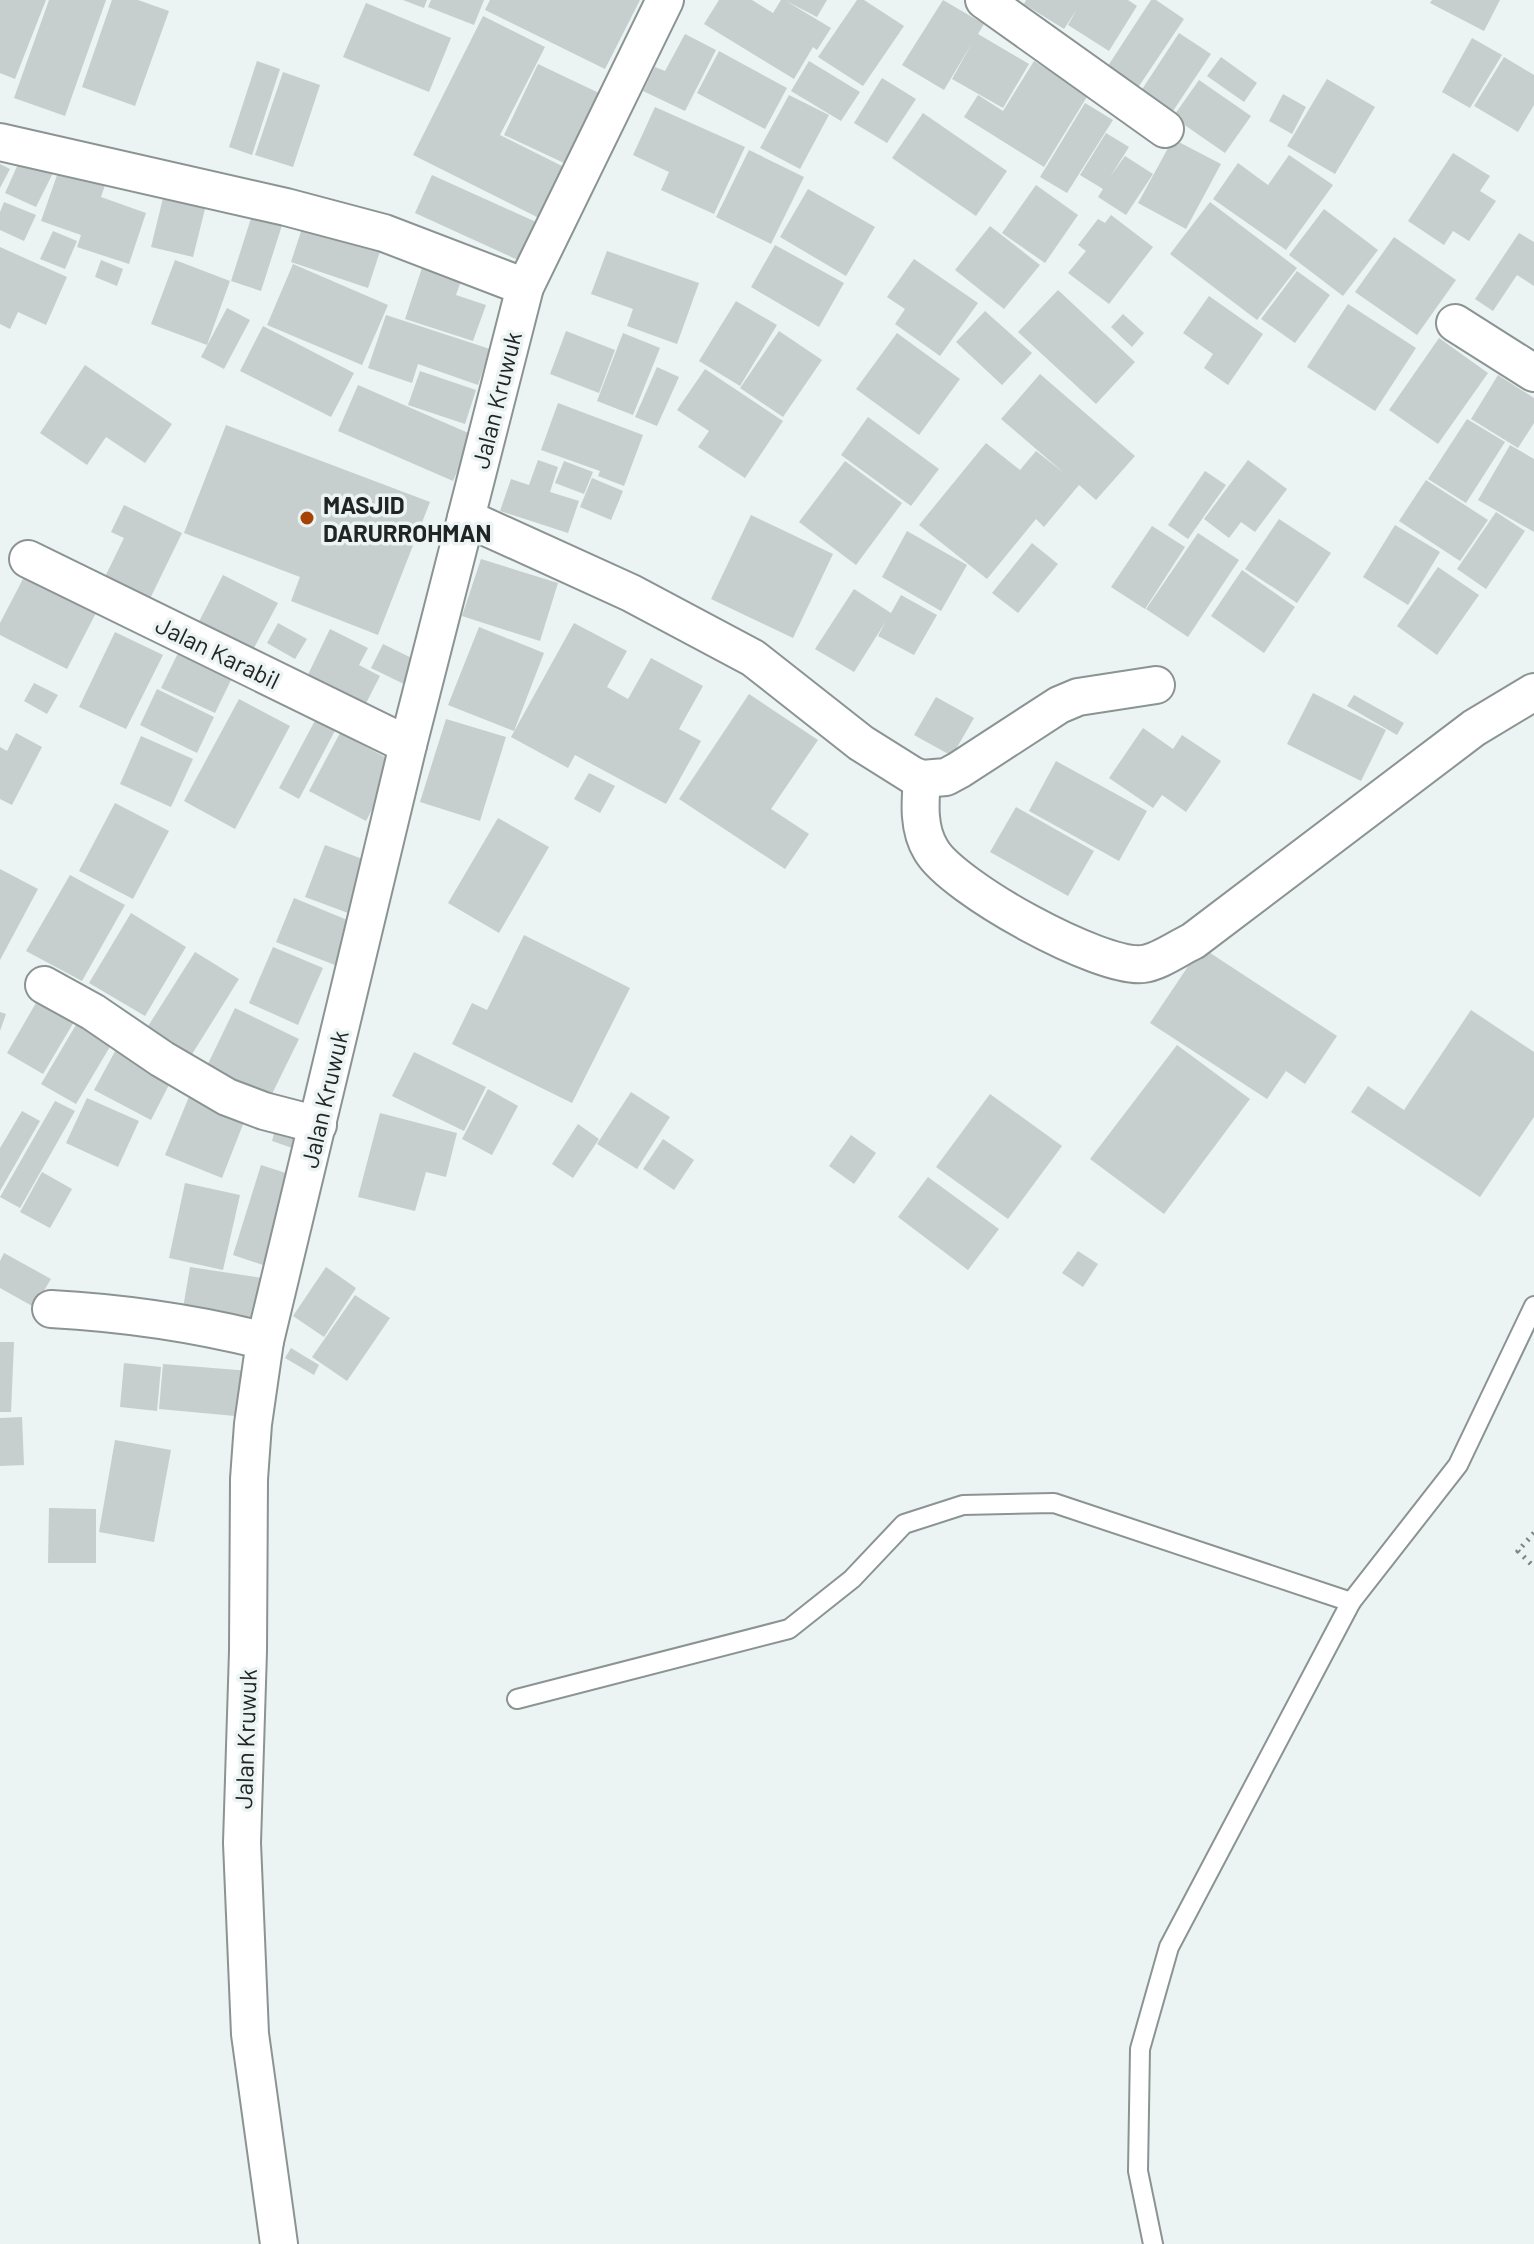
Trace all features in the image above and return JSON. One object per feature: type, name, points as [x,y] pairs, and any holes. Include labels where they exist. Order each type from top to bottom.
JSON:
[{"type":"street","name":"Jalan Kruwuk","points":[[279,2244],[250,2034],[242,1843],[249,1479],[265,1341],[408,745],[525,287],[665,0]]},
{"type":"street","points":[[984,0],[1165,129]]},
{"type":"street","points":[[0,142],[286,207],[384,233],[525,287]]},
{"type":"street","points":[[1455,323],[1534,373]]},
{"type":"street","points":[[466,518],[631,593],[753,658],[861,743],[922,779],[946,777],[1059,705],[1078,697],[1156,685]]},
{"type":"street","name":"Jalan Karabil","points":[[28,559],[408,745]]},
{"type":"street","points":[[922,779],[919,814],[926,838],[930,850],[952,873],[1011,914],[1086,950],[1129,964],[1146,964],[1193,941],[1474,728],[1534,692]]},
{"type":"street","points":[[44,985],[93,1012],[162,1059],[227,1097],[264,1111],[318,1125]]},
{"type":"street","points":[[51,1309],[153,1317],[265,1341]]},
{"type":"lane","points":[[1153,2244],[1138,2171],[1140,2049],[1169,1947],[1351,1602],[1458,1465],[1534,1306]]},
{"type":"lane","points":[[517,1699],[789,1629],[852,1579],[904,1524],[963,1505],[1054,1503],[1351,1602]]},
{"type":"path","points":[[1534,1533],[1518,1551],[1534,1567]]},
{"type":"building","points":[[0,0],[46,0],[15,79],[0,73]]},
{"type":"building","points":[[49,0],[106,0],[65,116],[14,98]]},
{"type":"building","points":[[112,0],[138,0],[169,11],[135,106],[82,87]]},
{"type":"building","points":[[403,0],[427,0],[424,8]]},
{"type":"building","points":[[431,0],[484,0],[474,25],[428,7]]},
{"type":"building","points":[[490,0],[640,0],[605,69],[485,10]]},
{"type":"building","points":[[719,0],[752,0],[773,13],[781,0],[827,0],[817,17],[786,1],[831,28],[817,50],[813,47],[794,79],[704,24]]},
{"type":"building","points":[[857,0],[864,0],[904,26],[863,86],[818,57]]},
{"type":"building","points":[[943,0],[984,24],[978,34],[1029,64],[1003,108],[952,79],[972,43],[944,90],[902,65]]},
{"type":"building","points":[[1026,0],[1128,0],[1137,6],[1109,51],[1068,25],[1077,9],[1064,29],[1024,4]]},
{"type":"building","points":[[1151,0],[1156,0],[1184,19],[1135,92],[1104,72]]},
{"type":"building","points":[[1432,0],[1500,0],[1484,31],[1430,3]]},
{"type":"building","points":[[366,3],[451,38],[429,92],[343,57]]},
{"type":"building","points":[[483,16],[545,47],[500,135],[564,167],[539,218],[413,155]]},
{"type":"building","points":[[1179,33],[1211,54],[1173,111],[1141,91]]},
{"type":"building","points":[[685,34],[716,50],[685,111],[643,91],[655,67],[665,71]]},
{"type":"building","points":[[1472,38],[1502,55],[1470,108],[1442,92]]},
{"type":"building","points":[[719,51],[787,88],[765,129],[697,93]]},
{"type":"building","points":[[1221,57],[1257,83],[1244,102],[1207,76]]},
{"type":"building","points":[[1504,57],[1534,75],[1534,105],[1518,132],[1474,106]]},
{"type":"building","points":[[257,61],[280,69],[252,155],[229,147]]},
{"type":"building","points":[[809,61],[860,92],[841,121],[791,91]]},
{"type":"building","points":[[1034,61],[1088,95],[1044,167],[964,117],[978,95],[1003,111]]},
{"type":"building","points":[[538,64],[599,93],[564,163],[504,135]]},
{"type":"building","points":[[283,72],[320,85],[293,167],[255,155]]},
{"type":"building","points":[[882,78],[916,99],[887,143],[854,123]]},
{"type":"building","points":[[1327,79],[1375,107],[1335,174],[1287,146]]},
{"type":"building","points":[[1199,80],[1251,116],[1225,153],[1173,117]]},
{"type":"building","points":[[1283,94],[1306,107],[1292,134],[1269,121]]},
{"type":"building","points":[[789,95],[829,115],[800,169],[760,148]]},
{"type":"building","points":[[1085,103],[1113,120],[1067,193],[1040,177]]},
{"type":"building","points":[[655,107],[745,147],[714,214],[661,190],[669,172],[633,155]]},
{"type":"building","points":[[923,113],[1007,171],[976,216],[892,158]]},
{"type":"building","points":[[1106,133],[1129,147],[1110,177],[1125,156],[1153,174],[1126,215],[1098,197],[1103,189],[1080,175]]},
{"type":"building","points":[[1173,139],[1221,164],[1186,229],[1138,203]]},
{"type":"building","points":[[749,150],[804,177],[771,244],[716,217]]},
{"type":"building","points":[[24,151],[57,165],[36,207],[5,193]]},
{"type":"building","points":[[1453,153],[1490,176],[1480,191],[1496,201],[1469,241],[1453,231],[1444,245],[1408,221]]},
{"type":"building","points":[[1289,155],[1333,185],[1286,250],[1213,199],[1238,163],[1268,185]]},
{"type":"building","points":[[63,158],[109,173],[101,197],[146,213],[129,264],[77,247],[81,235],[41,221]]},
{"type":"building","points":[[0,164],[10,169],[0,188]]},
{"type":"building","points":[[432,175],[536,222],[518,260],[415,213]]},
{"type":"building","points":[[1036,185],[1078,215],[1045,263],[1002,233]]},
{"type":"building","points":[[166,186],[208,197],[193,257],[151,247]]},
{"type":"building","points":[[808,189],[875,227],[846,276],[780,237]]},
{"type":"building","points":[[4,202],[36,215],[24,241],[0,230],[0,212]]},
{"type":"building","points":[[1210,202],[1297,268],[1257,320],[1170,254]]},
{"type":"building","points":[[254,209],[284,219],[261,291],[231,281]]},
{"type":"building","points":[[1324,209],[1378,250],[1343,296],[1289,255]]},
{"type":"building","points":[[307,213],[384,239],[368,288],[291,262]]},
{"type":"building","points":[[1111,215],[1153,247],[1109,304],[1068,273],[1086,251],[1078,245],[1098,219],[1105,223]]},
{"type":"building","points":[[990,226],[1040,265],[1004,309],[955,270]]},
{"type":"building","points":[[53,231],[77,241],[65,269],[40,259]]},
{"type":"building","points":[[1519,233],[1534,242],[1534,286],[1517,275],[1493,311],[1475,299]]},
{"type":"building","points":[[1394,237],[1456,280],[1417,335],[1355,292]]},
{"type":"building","points":[[775,245],[844,283],[819,327],[751,287]]},
{"type":"building","points":[[0,247],[67,277],[46,325],[18,312],[10,329],[0,324]]},
{"type":"building","points":[[607,251],[699,283],[677,344],[627,326],[633,309],[591,294]]},
{"type":"building","points":[[427,253],[466,267],[456,295],[486,305],[473,341],[405,319]]},
{"type":"building","points":[[914,259],[978,303],[940,356],[895,324],[905,309],[887,297]]},
{"type":"building","points":[[101,260],[123,269],[117,286],[95,277]]},
{"type":"building","points":[[175,260],[230,281],[207,345],[151,324]]},
{"type":"building","points":[[293,264],[388,305],[362,365],[267,325]]},
{"type":"building","points":[[1297,271],[1330,295],[1295,343],[1261,319]]},
{"type":"building","points":[[1058,290],[1135,362],[1096,404],[1018,332]]},
{"type":"building","points":[[1209,296],[1263,334],[1228,385],[1204,368],[1213,354],[1183,333]]},
{"type":"building","points":[[736,301],[777,325],[740,386],[699,361]]},
{"type":"building","points":[[1348,304],[1416,348],[1375,411],[1307,367]]},
{"type":"building","points":[[227,308],[250,320],[224,369],[201,357]]},
{"type":"building","points":[[985,311],[1032,353],[1002,385],[956,342]]},
{"type":"building","points":[[1123,314],[1144,333],[1132,347],[1111,327]]},
{"type":"building","points":[[386,315],[490,349],[478,385],[418,364],[412,383],[368,368]]},
{"type":"building","points":[[263,326],[354,373],[331,417],[240,371]]},
{"type":"building","points":[[566,331],[615,350],[599,393],[550,374]]},
{"type":"building","points":[[779,331],[822,360],[783,417],[740,388]]},
{"type":"building","points":[[623,333],[660,348],[633,415],[597,401]]},
{"type":"building","points":[[897,333],[960,379],[919,435],[856,389]]},
{"type":"building","points":[[1439,338],[1488,373],[1438,444],[1389,410]]},
{"type":"building","points":[[85,365],[172,424],[145,463],[106,437],[87,465],[40,433]]},
{"type":"building","points":[[657,367],[679,377],[657,426],[635,417]]},
{"type":"building","points":[[705,369],[783,421],[745,478],[698,447],[709,431],[677,410]]},
{"type":"building","points":[[420,371],[476,390],[465,424],[408,405]]},
{"type":"building","points":[[1040,374],[1135,456],[1096,500],[1079,485],[1044,527],[1036,519],[987,579],[919,525],[986,443],[1020,470],[1036,451],[1064,473],[1001,419]]},
{"type":"building","points":[[1498,375],[1534,398],[1534,423],[1518,448],[1471,419]]},
{"type":"building","points":[[358,385],[473,435],[453,481],[338,431]]},
{"type":"building","points":[[558,403],[643,435],[624,486],[598,476],[600,471],[541,450]]},
{"type":"building","points":[[868,417],[939,469],[911,506],[841,455]]},
{"type":"building","points":[[1467,419],[1505,442],[1466,503],[1428,479]]},
{"type":"building","name":"MASJID DARURROHMAN","points":[[226,425],[430,502],[378,635],[291,601],[300,577],[184,533]]},
{"type":"building","points":[[1510,445],[1534,459],[1534,532],[1478,500]]},
{"type":"building","points":[[538,460],[558,467],[550,492],[579,501],[568,533],[500,511],[511,479],[529,485]]},
{"type":"building","points":[[1248,460],[1287,489],[1255,532],[1241,522],[1229,538],[1204,519]]},
{"type":"building","points":[[564,461],[593,472],[584,494],[555,483]]},
{"type":"building","points":[[845,461],[902,503],[856,565],[799,522]]},
{"type":"building","points":[[1205,471],[1226,485],[1188,539],[1168,525]]},
{"type":"building","points":[[592,478],[623,491],[611,520],[580,507]]},
{"type":"building","points":[[1426,480],[1488,520],[1460,561],[1399,521]]},
{"type":"building","points":[[124,505],[182,533],[145,609],[100,587],[124,538],[111,532]]},
{"type":"building","points":[[1496,512],[1525,531],[1486,589],[1457,569]]},
{"type":"building","points":[[751,515],[833,554],[793,638],[711,599]]},
{"type":"building","points":[[1279,519],[1331,553],[1297,603],[1245,569]]},
{"type":"building","points":[[1395,525],[1440,552],[1408,605],[1363,577]]},
{"type":"building","points":[[1152,526],[1185,547],[1145,609],[1111,587]]},
{"type":"building","points":[[907,531],[967,565],[941,611],[882,577]]},
{"type":"building","points":[[1198,533],[1239,560],[1188,637],[1146,609]]},
{"type":"building","points":[[1032,543],[1058,564],[1018,613],[992,593]]},
{"type":"building","points":[[481,559],[558,583],[540,641],[462,616]]},
{"type":"building","points":[[1438,567],[1479,595],[1437,655],[1397,626]]},
{"type":"building","points":[[1242,570],[1295,607],[1264,653],[1211,616]]},
{"type":"building","points":[[25,575],[97,611],[67,669],[0,635],[0,623]]},
{"type":"building","points":[[223,575],[278,603],[247,661],[193,633]]},
{"type":"building","points":[[854,589],[891,613],[901,595],[937,615],[914,655],[878,636],[886,621],[854,672],[815,649]]},
{"type":"building","points":[[278,623],[307,639],[295,659],[267,643]]},
{"type":"building","points":[[574,623],[627,651],[607,687],[628,699],[651,658],[703,686],[679,729],[701,741],[666,804],[575,755],[568,768],[511,737]]},
{"type":"building","points":[[479,627],[544,653],[514,731],[448,705]]},
{"type":"building","points":[[330,629],[368,648],[359,665],[380,676],[360,715],[302,687]]},
{"type":"building","points":[[115,632],[163,655],[126,729],[79,707]]},
{"type":"building","points":[[383,644],[422,663],[410,687],[371,668]]},
{"type":"building","points":[[179,651],[233,676],[215,713],[161,688]]},
{"type":"building","points":[[34,683],[58,695],[47,714],[24,701]]},
{"type":"building","points":[[157,689],[214,717],[197,753],[140,725]]},
{"type":"building","points":[[1313,693],[1386,730],[1361,781],[1287,744]]},
{"type":"building","points":[[749,694],[818,740],[771,809],[809,834],[785,869],[679,799]]},
{"type":"building","points":[[1354,695],[1404,723],[1397,735],[1347,706]]},
{"type":"building","points":[[936,697],[974,718],[952,756],[914,735]]},
{"type":"building","points":[[239,699],[290,726],[235,829],[184,801]]},
{"type":"building","points":[[318,715],[338,725],[299,799],[279,788]]},
{"type":"building","points":[[446,719],[506,737],[480,821],[420,802]]},
{"type":"building","points":[[1143,728],[1173,749],[1182,735],[1221,761],[1186,812],[1162,795],[1153,808],[1109,778]]},
{"type":"building","points":[[16,733],[42,747],[12,805],[0,799],[0,747],[7,751]]},
{"type":"building","points":[[340,733],[396,763],[366,821],[309,791]]},
{"type":"building","points":[[141,736],[193,759],[171,807],[120,784]]},
{"type":"building","points":[[1056,761],[1147,811],[1119,861],[1029,811]]},
{"type":"building","points":[[589,773],[615,786],[600,813],[574,799]]},
{"type":"building","points":[[115,803],[169,831],[133,899],[79,871]]},
{"type":"building","points":[[1016,807],[1094,851],[1068,896],[990,852]]},
{"type":"building","points":[[498,818],[549,847],[499,933],[448,903]]},
{"type":"building","points":[[325,845],[376,864],[356,916],[305,897]]},
{"type":"building","points":[[0,869],[38,889],[0,960]]},
{"type":"building","points":[[70,875],[125,905],[82,981],[26,951]]},
{"type":"building","points":[[294,898],[357,924],[340,967],[276,942]]},
{"type":"building","points":[[131,913],[186,947],[145,1016],[89,983]]},
{"type":"building","points":[[524,935],[630,988],[572,1103],[452,1044],[472,1003],[487,1010]]},
{"type":"building","points":[[273,947],[323,968],[298,1025],[249,1003]]},
{"type":"building","points":[[1201,947],[1337,1036],[1305,1084],[1286,1071],[1267,1099],[1150,1023]]},
{"type":"building","points":[[195,952],[239,979],[189,1059],[145,1031]]},
{"type":"building","points":[[44,989],[81,1010],[43,1074],[7,1053]]},
{"type":"building","points":[[235,1008],[299,1039],[269,1100],[205,1070]]},
{"type":"building","points":[[1471,1010],[1534,1052],[1534,1117],[1480,1197],[1351,1112],[1368,1086],[1404,1110]]},
{"type":"building","points":[[0,1012],[6,1014],[0,1031]]},
{"type":"building","points":[[83,1013],[118,1033],[76,1104],[41,1084]]},
{"type":"building","points":[[119,1044],[175,1073],[151,1120],[94,1090]]},
{"type":"building","points":[[1177,1045],[1250,1099],[1164,1214],[1090,1159]]},
{"type":"building","points":[[414,1052],[486,1087],[464,1131],[392,1096]]},
{"type":"building","points":[[193,1087],[249,1109],[222,1178],[165,1155]]},
{"type":"building","points":[[488,1089],[518,1106],[492,1155],[462,1139]]},
{"type":"building","points":[[631,1092],[670,1117],[637,1169],[597,1144]]},
{"type":"building","points":[[990,1094],[1062,1146],[1008,1219],[936,1167]]},
{"type":"building","points":[[87,1098],[139,1121],[118,1167],[66,1143]]},
{"type":"building","points":[[55,1101],[75,1111],[20,1208],[0,1197]]},
{"type":"building","points":[[22,1111],[40,1121],[0,1191],[0,1148]]},
{"type":"building","points":[[380,1113],[457,1133],[446,1177],[426,1172],[415,1211],[358,1197]]},
{"type":"building","points":[[277,1123],[307,1133],[301,1151],[272,1141]]},
{"type":"building","points":[[578,1124],[599,1139],[573,1178],[552,1164]]},
{"type":"building","points":[[851,1135],[876,1153],[854,1184],[829,1166]]},
{"type":"building","points":[[663,1139],[694,1160],[674,1190],[643,1169]]},
{"type":"building","points":[[261,1165],[298,1177],[269,1267],[233,1255]]},
{"type":"building","points":[[42,1172],[72,1189],[50,1228],[20,1212]]},
{"type":"building","points":[[928,1177],[999,1229],[968,1270],[898,1217]]},
{"type":"building","points":[[185,1183],[240,1195],[223,1270],[169,1258]]},
{"type":"building","points":[[1078,1251],[1098,1264],[1083,1287],[1062,1273]]},
{"type":"building","points":[[4,1253],[51,1279],[34,1307],[0,1288],[0,1261]]},
{"type":"building","points":[[190,1267],[269,1279],[261,1327],[182,1314]]},
{"type":"building","points":[[326,1267],[356,1288],[324,1337],[293,1316]]},
{"type":"building","points":[[355,1295],[390,1318],[347,1381],[312,1357]]},
{"type":"building","points":[[0,1342],[14,1342],[11,1412],[0,1412]]},
{"type":"building","points":[[291,1348],[319,1365],[314,1375],[285,1358]]},
{"type":"building","points":[[124,1363],[161,1367],[157,1411],[120,1407]]},
{"type":"building","points":[[163,1364],[250,1371],[246,1417],[159,1409]]},
{"type":"building","points":[[22,1417],[24,1465],[0,1466],[0,1418]]},
{"type":"building","points":[[115,1440],[171,1450],[154,1542],[99,1532]]},
{"type":"building","points":[[49,1508],[96,1509],[96,1563],[48,1563]]},
{"type":"place","name":"MASJID DARURROHMAN","points":[[307,518]]}]
